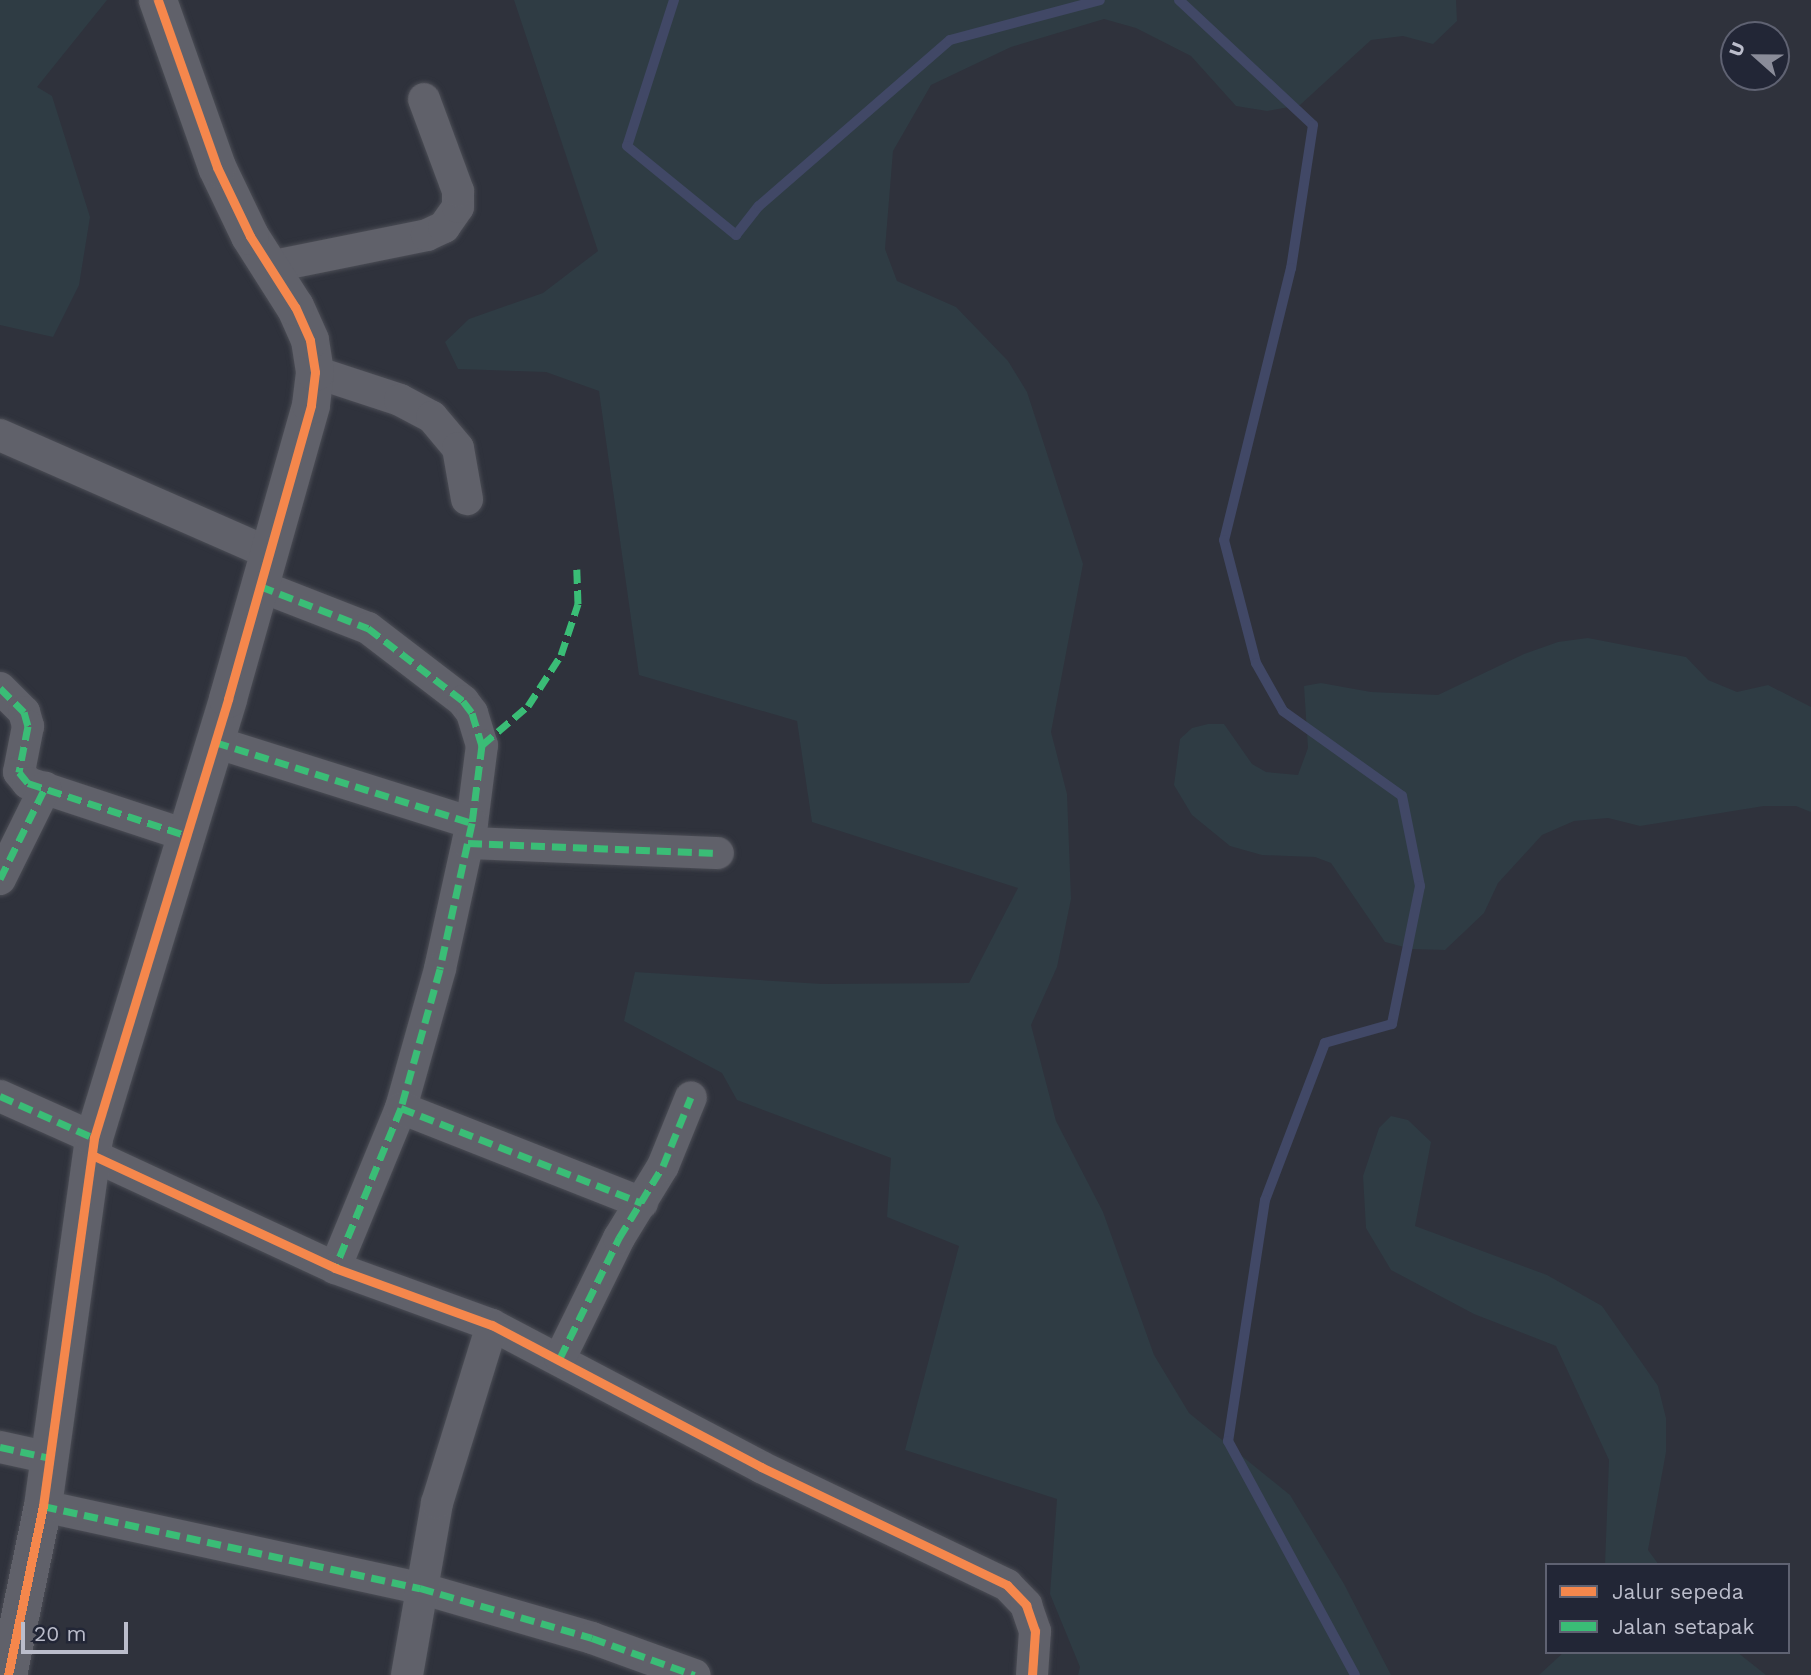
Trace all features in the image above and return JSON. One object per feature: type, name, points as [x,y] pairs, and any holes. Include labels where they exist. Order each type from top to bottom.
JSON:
[{"type":"street","points":[[8,1675],[43,1506],[93,1146],[188,836],[265,569],[311,405],[315,372],[310,340],[217,167],[158,0]]},
{"type":"street","points":[[269,267],[427,235],[444,227],[458,207],[458,191],[424,99]]},
{"type":"street","points":[[315,372],[400,400],[432,416],[458,448],[467,499]]},
{"type":"street","points":[[0,436],[265,569],[368,628],[463,701],[472,713],[482,745],[470,833],[440,969],[401,1108],[335,1268]]},
{"type":"street","points":[[0,688],[15,698],[28,726],[19,772],[28,783],[188,836]]},
{"type":"street","points":[[215,742],[470,833],[718,853]]},
{"type":"street","points":[[0,879],[45,788]]},
{"type":"street","points":[[0,1096],[335,1268],[492,1325],[560,1357],[622,1395],[761,1467],[1007,1585],[1026,1605],[1035,1631],[1032,1675]]},
{"type":"street","points":[[560,1357],[676,1138],[691,1097]]},
{"type":"street","points":[[401,1108],[642,1203]]},
{"type":"street","points":[[407,1675],[420,1588],[449,1455],[492,1325]]},
{"type":"street","points":[[0,1447],[50,1458]]},
{"type":"street","points":[[43,1506],[420,1588],[592,1639],[694,1675]]},
{"type":"shaded area","points":[[0,0],[107,0],[37,87],[52,96],[90,217],[79,285],[53,337],[0,325]]},
{"type":"shaded area","points":[[514,0],[1456,0],[1457,21],[1433,44],[1403,36],[1371,40],[1300,105],[1267,111],[1236,106],[1191,56],[1136,28],[1104,19],[1011,47],[931,85],[893,151],[885,249],[897,281],[956,307],[1008,361],[1027,392],[1083,564],[1051,732],[1067,794],[1071,899],[1057,967],[1031,1025],[1056,1121],[1103,1212],[1154,1355],[1189,1413],[1290,1495],[1344,1584],[1391,1675],[1078,1675],[1080,1667],[1050,1594],[1057,1499],[905,1450],[959,1246],[887,1217],[891,1158],[737,1100],[722,1073],[624,1021],[635,972],[822,984],[969,983],[1018,888],[812,822],[797,721],[639,675],[599,391],[546,372],[458,369],[445,342],[469,319],[543,293],[598,251]]},
{"type":"shaded area","points":[[1588,638],[1686,657],[1708,680],[1737,692],[1768,685],[1811,707],[1811,812],[1796,806],[1764,806],[1640,826],[1608,818],[1574,821],[1542,835],[1498,883],[1484,913],[1445,950],[1412,949],[1385,942],[1331,863],[1315,857],[1262,855],[1230,846],[1192,815],[1174,785],[1180,739],[1192,728],[1208,724],[1224,724],[1252,764],[1266,772],[1298,775],[1308,748],[1304,686],[1321,683],[1371,692],[1438,695],[1524,654],[1558,642]]},
{"type":"shaded area","points":[[1391,1116],[1408,1120],[1431,1142],[1415,1226],[1547,1275],[1602,1306],[1658,1386],[1666,1418],[1666,1452],[1648,1550],[1658,1563],[1605,1563],[1609,1460],[1556,1346],[1474,1314],[1391,1270],[1366,1228],[1363,1176],[1379,1128]]},
{"type":"shaded area","points":[[1562,1654],[1740,1654],[1766,1675],[1539,1675]]},
{"type":"waterway","points":[[674,0],[627,146],[736,235],[759,206],[950,40],[1100,0]]},
{"type":"waterway","points":[[1179,0],[1313,125],[1291,268],[1224,540],[1256,663],[1283,711],[1402,796],[1420,886],[1392,1024],[1325,1043],[1265,1200],[1228,1441],[1355,1675]]},
{"type":"marked path","points":[[482,745],[528,706],[561,655],[578,604],[577,569]]},
{"type":"marked path","points":[[260,586],[368,628],[463,701],[472,713],[482,745],[472,823],[440,969],[401,1108],[335,1268]]},
{"type":"marked path","points":[[0,688],[24,712],[28,726],[19,772],[28,783],[188,836]]},
{"type":"marked path","points":[[215,742],[472,823]]},
{"type":"marked path","points":[[0,879],[45,788]]},
{"type":"marked path","points":[[468,843],[718,853]]},
{"type":"marked path","points":[[0,1096],[94,1138]]},
{"type":"marked path","points":[[560,1358],[619,1238],[663,1166],[691,1097]]},
{"type":"marked path","points":[[401,1108],[642,1203]]},
{"type":"marked path","points":[[0,1447],[50,1458]]},
{"type":"marked path","points":[[43,1506],[420,1588],[592,1638],[694,1675]]},
{"type":"cycle path","points":[[8,1675],[43,1506],[94,1138],[228,699],[311,405],[315,372],[310,340],[295,307],[250,236],[217,167],[158,0]]},
{"type":"cycle path","points":[[92,1155],[335,1268],[492,1325],[761,1467],[1007,1585],[1026,1605],[1035,1631],[1032,1675]]}]
